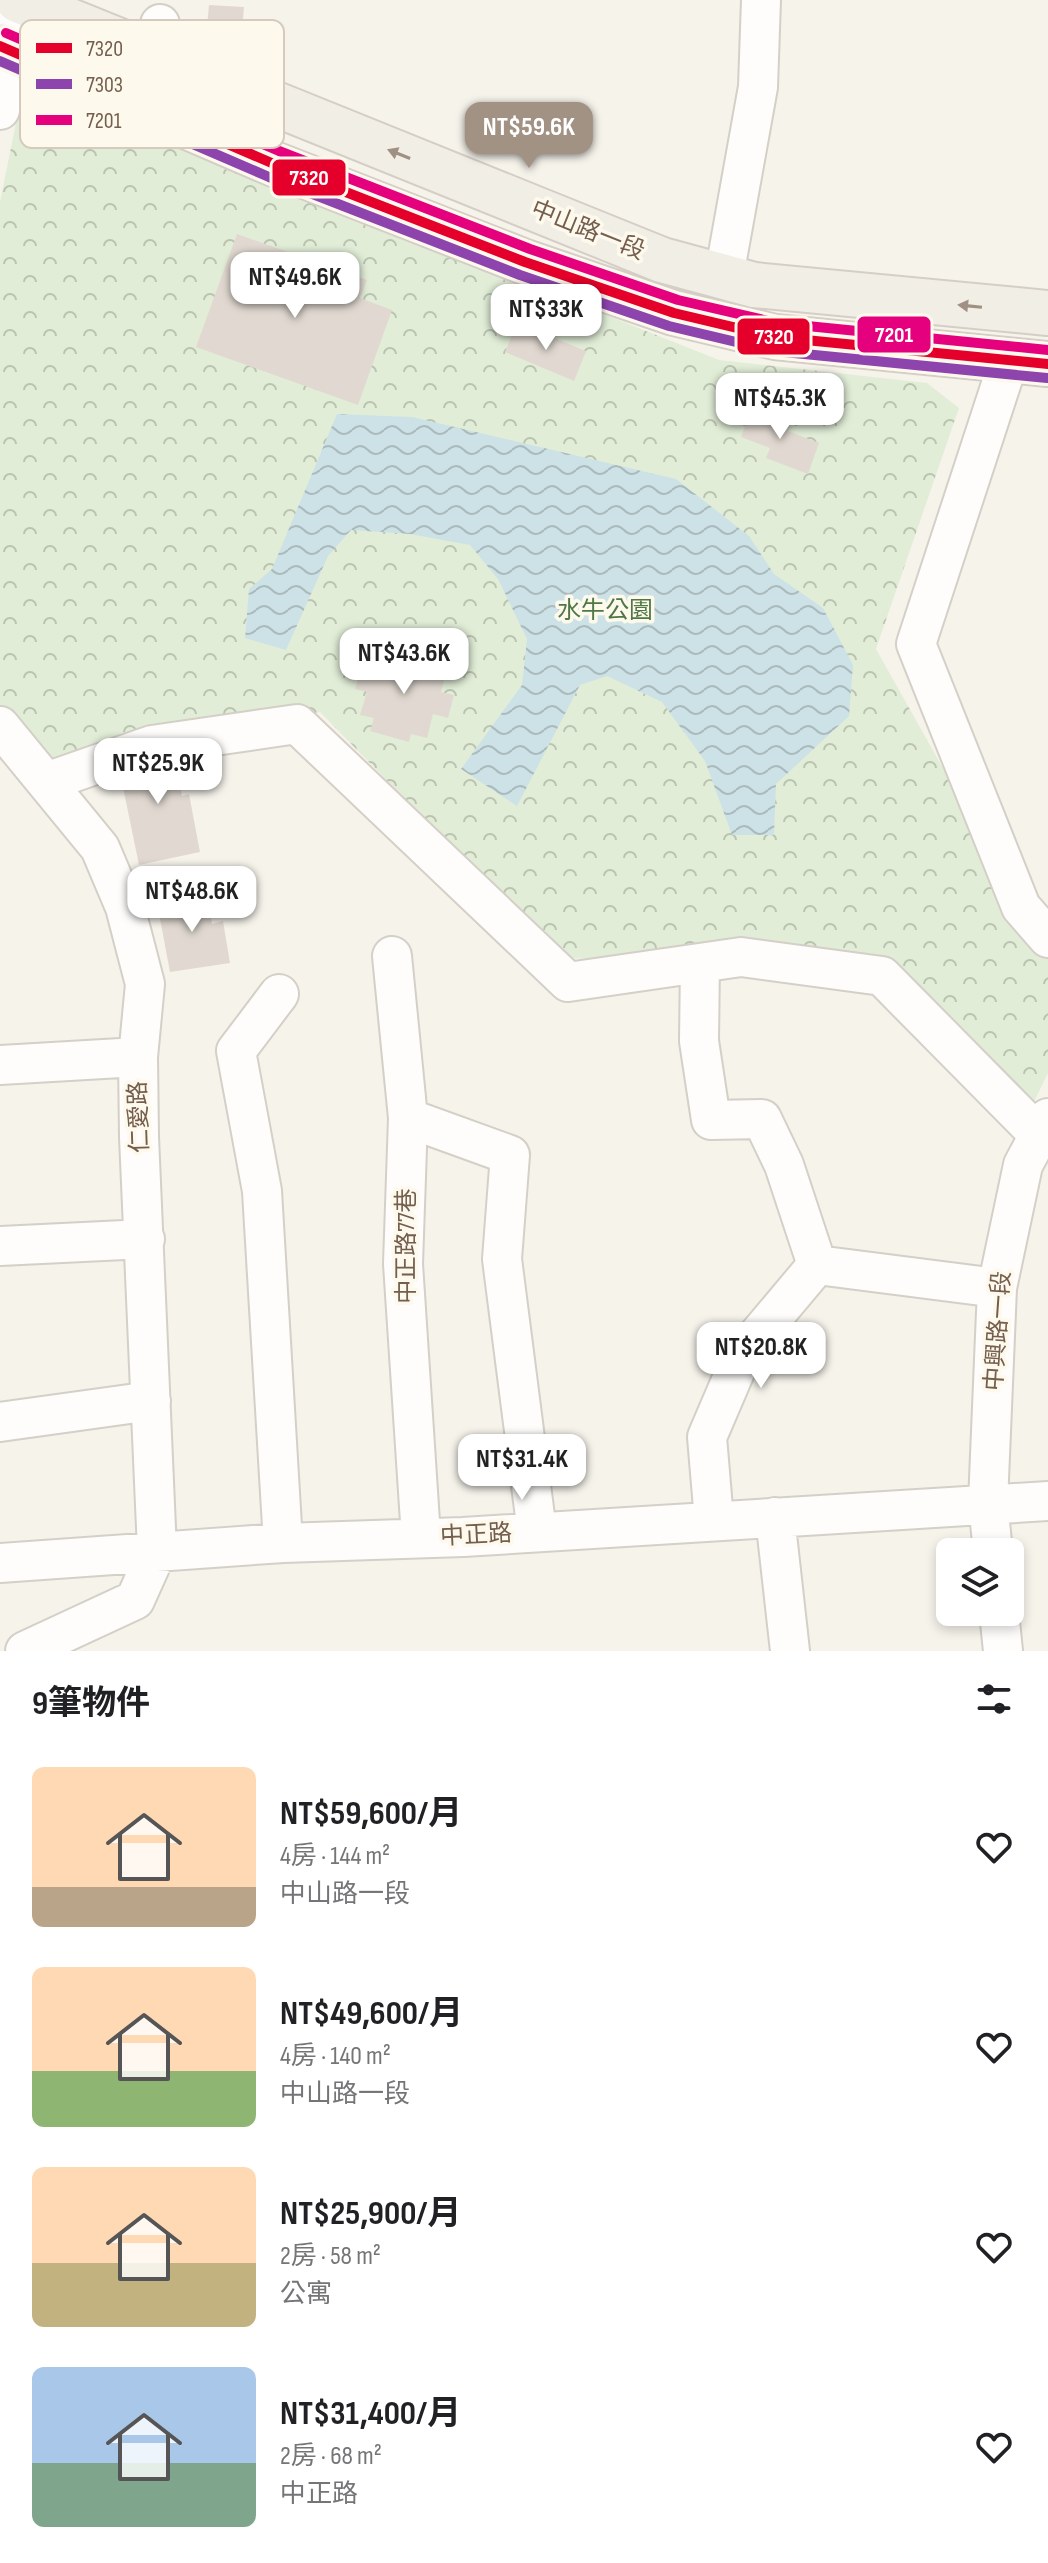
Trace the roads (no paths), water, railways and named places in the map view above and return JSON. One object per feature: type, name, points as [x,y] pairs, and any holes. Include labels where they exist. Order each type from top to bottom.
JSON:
[{"type":"main road","name":"中山路一段","points":[[16,0],[88,20]]},
{"type":"main road","name":"中山路一段","points":[[284,95],[662,260],[754,285],[1048,313]]},
{"type":"main road","name":"中山路一段","points":[[237,148],[525,262],[674,313],[775,337],[1028,362]]},
{"type":"street","points":[[0,110],[6,48],[16,0]]},
{"type":"street","points":[[724,276],[758,87],[761,0]]},
{"type":"street","points":[[1028,362],[916,644],[1021,907],[1048,938]]},
{"type":"street","points":[[46,782],[152,745],[297,724],[568,982],[741,957],[882,976],[1044,1127]]},
{"type":"street","name":"仁愛路","points":[[0,726],[100,848],[125,907],[145,984],[138,1057],[157,1551]]},
{"type":"street","name":"中正路77巷","points":[[392,956],[408,1118],[403,1264],[421,1537]]},
{"type":"street","points":[[700,963],[699,1041],[711,1120],[762,1119],[784,1165],[817,1265]]},
{"type":"street","points":[[279,994],[236,1051],[262,1191],[283,1543]]},
{"type":"street","points":[[0,1065],[138,1057]]},
{"type":"street","points":[[408,1118],[510,1155],[502,1259],[537,1532]]},
{"type":"street","name":"中興路一段","points":[[992,1538],[988,1503],[997,1288],[1023,1165],[1044,1127]]},
{"type":"street","points":[[0,1246],[145,1239]]},
{"type":"street","points":[[817,1265],[997,1288]]},
{"type":"street","points":[[714,1520],[707,1437],[743,1353],[817,1265]]},
{"type":"street","points":[[0,1422],[151,1401]]},
{"type":"street","name":"中正路","points":[[0,1563],[283,1543],[537,1532],[1048,1501]]},
{"type":"street","points":[[775,1517],[790,1651]]},
{"type":"street","points":[[25,1651],[135,1600],[157,1551]]},
{"type":"street","points":[[1000,1626],[1003,1651]]},
{"type":"water","points":[[337,414],[412,417],[676,479],[749,536],[774,574],[823,608],[853,665],[849,716],[776,784],[774,835],[732,835],[705,761],[662,702],[607,676],[580,685],[517,806],[461,769],[522,685],[527,639],[498,579],[470,545],[410,534],[351,530],[328,556],[286,650],[245,638],[249,589],[272,569]]},
{"type":"park label","name":"水牛公園","points":[[605,610]]}]
